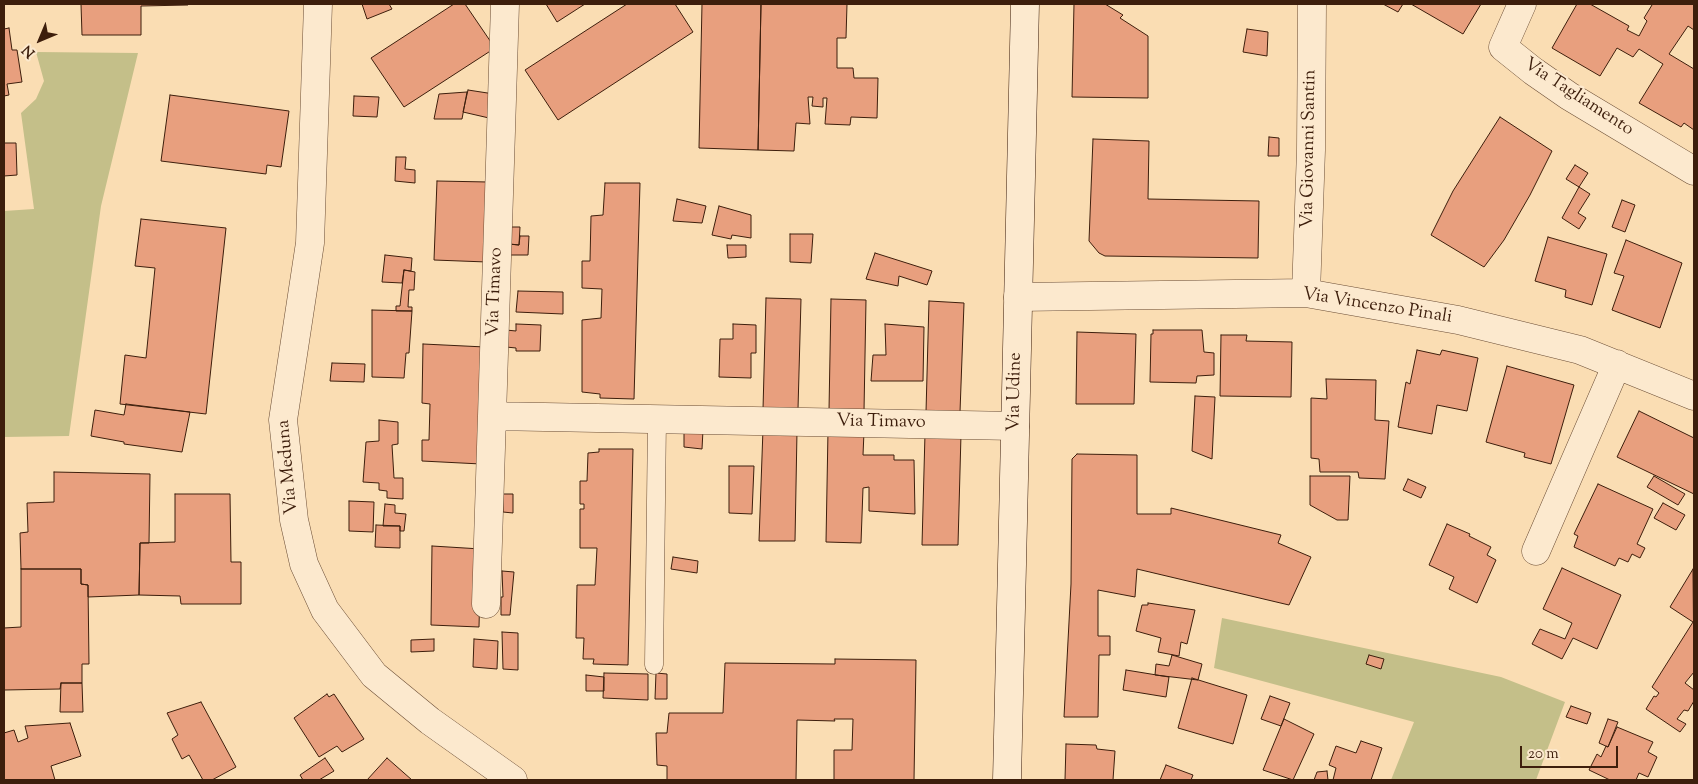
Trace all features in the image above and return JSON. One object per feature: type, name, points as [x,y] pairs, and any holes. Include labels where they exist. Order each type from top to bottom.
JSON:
[{"type":"street","name":"Via Meduna","points":[[318,4],[310,243],[283,420],[294,520],[304,564],[325,610],[374,675],[430,721],[513,780]]},
{"type":"street","name":"Via Timavo","points":[[505,4],[492,416],[1015,426]]},
{"type":"street","name":"Via Udine","points":[[1007,780],[1025,4]]},
{"type":"street","name":"Via Giovanni Santin","points":[[1306,293],[1311,150],[1312,4]]},
{"type":"street","name":"Via Tagliamento","points":[[1522,4],[1503,47],[1569,96],[1694,171]]},
{"type":"street","name":"Via Vincenzo Pinali","points":[[1018,297],[1306,293],[1458,320],[1580,350],[1694,396]]},
{"type":"street","points":[[1536,551],[1617,364]]},
{"type":"street","points":[[486,604],[492,416]]},
{"type":"lane","points":[[654,665],[657,419]]},
{"type":"shaded area","points":[[36,52],[138,53],[101,206],[69,436],[4,437],[4,211],[34,209],[21,113],[36,99],[44,81]]},
{"type":"shaded area","points":[[1222,618],[1501,677],[1565,702],[1536,780],[1391,780],[1414,722],[1214,668]]},
{"type":"building","points":[[81,4],[188,5],[141,6],[141,35],[82,35]]},
{"type":"building","points":[[362,4],[389,4],[392,9],[367,19]]},
{"type":"building","points":[[454,4],[465,4],[495,48],[404,107],[371,58]]},
{"type":"building","points":[[546,4],[585,4],[557,22]]},
{"type":"building","points":[[627,4],[675,4],[693,32],[558,120],[525,70]]},
{"type":"building","points":[[702,4],[761,4],[758,150],[699,148]]},
{"type":"building","points":[[761,4],[847,4],[846,38],[837,38],[837,68],[853,68],[854,78],[878,78],[877,118],[851,117],[850,125],[825,124],[827,98],[823,98],[823,107],[812,106],[813,97],[808,97],[810,124],[796,123],[794,151],[758,150]]},
{"type":"building","points":[[1074,4],[1105,4],[1123,15],[1120,18],[1148,36],[1148,98],[1072,97]]},
{"type":"building","points":[[1383,4],[1403,4],[1398,12]]},
{"type":"building","points":[[1411,4],[1481,4],[1463,34]]},
{"type":"building","points":[[1577,4],[1590,4],[1629,26],[1627,30],[1639,36],[1647,21],[1644,18],[1651,4],[1694,4],[1694,30],[1688,26],[1669,54],[1694,69],[1694,130],[1684,123],[1681,127],[1639,103],[1663,64],[1639,49],[1633,57],[1617,48],[1600,76],[1552,48]]},
{"type":"building","points":[[9,28],[12,50],[17,50],[22,82],[7,84],[9,95],[4,96],[4,29]]},
{"type":"building","points":[[1247,29],[1268,32],[1267,56],[1243,52]]},
{"type":"building","points":[[468,90],[494,94],[489,118],[463,112]]},
{"type":"building","points":[[467,92],[462,119],[434,119],[439,94]]},
{"type":"building","points":[[170,95],[289,111],[281,167],[267,165],[266,174],[161,161]]},
{"type":"building","points":[[354,96],[379,97],[377,117],[353,116]]},
{"type":"building","points":[[1500,117],[1552,151],[1530,195],[1504,240],[1484,267],[1431,235],[1453,191]]},
{"type":"building","points":[[1269,137],[1279,138],[1279,156],[1268,156]]},
{"type":"building","points":[[1093,139],[1149,141],[1148,199],[1259,201],[1258,258],[1105,256],[1099,253],[1089,241]]},
{"type":"building","points":[[4,143],[16,143],[17,175],[4,176]]},
{"type":"building","points":[[396,157],[406,157],[405,169],[415,170],[415,183],[395,181]]},
{"type":"building","points":[[1575,165],[1588,173],[1579,187],[1566,179]]},
{"type":"building","points":[[437,181],[488,182],[487,262],[434,260]]},
{"type":"building","points":[[605,183],[640,183],[634,399],[600,398],[600,394],[582,392],[582,320],[601,318],[602,289],[582,288],[582,261],[590,261],[591,216],[603,215]]},
{"type":"building","points":[[1579,187],[1590,194],[1578,213],[1586,218],[1579,229],[1562,218]]},
{"type":"building","points":[[677,199],[706,206],[702,223],[673,221]]},
{"type":"building","points":[[1622,200],[1635,205],[1625,232],[1612,227]]},
{"type":"building","points":[[719,206],[751,215],[751,238],[732,235],[731,239],[712,235]]},
{"type":"building","points":[[141,219],[226,228],[206,414],[120,404],[125,355],[146,358],[155,268],[135,266]]},
{"type":"building","points":[[507,227],[520,227],[519,245],[509,244]]},
{"type":"building","points":[[790,234],[813,234],[811,263],[790,262]]},
{"type":"building","points":[[520,236],[529,236],[528,255],[509,255],[509,244],[519,245]]},
{"type":"building","points":[[1548,237],[1607,254],[1592,305],[1565,297],[1566,290],[1535,281]]},
{"type":"building","points":[[1626,240],[1682,263],[1660,328],[1612,310],[1624,276],[1614,273]]},
{"type":"building","points":[[727,245],[746,245],[746,257],[728,258]]},
{"type":"building","points":[[875,253],[932,271],[927,285],[899,276],[898,286],[866,279]]},
{"type":"building","points":[[385,255],[412,258],[411,271],[404,270],[402,283],[382,282]]},
{"type":"building","points":[[404,270],[415,272],[414,290],[409,290],[408,307],[412,307],[412,311],[396,311],[396,306],[400,306]]},
{"type":"building","points":[[518,291],[563,292],[563,314],[516,312]]},
{"type":"building","points":[[766,298],[801,299],[798,409],[763,409]]},
{"type":"building","points":[[831,299],[866,300],[864,411],[829,410]]},
{"type":"building","points":[[929,301],[964,303],[960,412],[926,412]]},
{"type":"building","points":[[372,310],[412,311],[409,353],[406,353],[404,378],[372,377]]},
{"type":"building","points":[[516,324],[541,325],[540,351],[516,351],[516,348],[506,347],[506,330],[516,331]]},
{"type":"building","points":[[733,324],[756,325],[756,353],[751,353],[751,378],[719,377],[720,339],[733,339]]},
{"type":"building","points":[[885,324],[924,327],[923,381],[871,381],[873,355],[886,355]]},
{"type":"building","points":[[1153,330],[1202,330],[1204,352],[1214,353],[1214,375],[1197,376],[1196,383],[1150,382],[1151,334],[1153,334]]},
{"type":"building","points":[[1077,332],[1136,334],[1134,404],[1076,404]]},
{"type":"building","points":[[1221,335],[1247,335],[1246,341],[1292,342],[1291,397],[1220,396]]},
{"type":"building","points":[[423,344],[485,347],[481,464],[422,461],[422,440],[429,440],[430,404],[422,403]]},
{"type":"building","points":[[1417,350],[1440,355],[1442,350],[1478,358],[1467,411],[1437,405],[1432,434],[1398,427],[1406,382],[1410,384]]},
{"type":"building","points":[[332,363],[365,364],[364,382],[330,381]]},
{"type":"building","points":[[1507,366],[1574,385],[1551,464],[1524,457],[1525,453],[1486,442]]},
{"type":"building","points":[[1326,379],[1376,380],[1375,420],[1389,421],[1385,479],[1359,478],[1358,472],[1320,472],[1319,459],[1311,458],[1311,398],[1327,399]]},
{"type":"building","points":[[1195,396],[1215,397],[1212,459],[1192,451]]},
{"type":"building","points":[[126,404],[190,412],[182,452],[124,444],[124,442],[91,436],[95,410],[124,415]]},
{"type":"building","points":[[1639,411],[1694,438],[1694,494],[1617,457]]},
{"type":"building","points":[[379,420],[398,422],[398,444],[392,445],[394,478],[403,478],[403,499],[387,498],[387,491],[379,490],[379,483],[363,482],[366,442],[379,441]]},
{"type":"building","points":[[684,429],[703,430],[702,449],[684,447]]},
{"type":"building","points":[[763,429],[797,431],[795,541],[759,541]]},
{"type":"building","points":[[828,431],[864,432],[863,455],[894,455],[894,460],[914,460],[915,514],[869,511],[869,487],[863,488],[861,543],[826,542]]},
{"type":"building","points":[[925,434],[961,434],[958,545],[922,545]]},
{"type":"building","points":[[599,449],[633,449],[628,665],[593,664],[594,659],[583,659],[584,638],[576,638],[577,585],[595,585],[597,548],[580,548],[580,509],[584,509],[584,504],[580,504],[580,481],[587,481],[588,453],[599,452]]},
{"type":"building","points":[[1077,454],[1137,455],[1137,514],[1171,514],[1171,508],[1281,535],[1278,543],[1311,557],[1289,605],[1137,569],[1135,597],[1098,590],[1098,636],[1110,636],[1110,655],[1099,655],[1098,717],[1064,717],[1071,584],[1072,459]]},
{"type":"building","points":[[729,466],[754,466],[752,514],[729,513]]},
{"type":"building","points":[[54,472],[150,474],[149,543],[140,543],[139,595],[88,597],[88,585],[81,584],[81,569],[21,569],[20,533],[28,532],[27,503],[54,502]]},
{"type":"building","points":[[1310,476],[1350,476],[1348,520],[1337,520],[1310,505]]},
{"type":"building","points":[[1654,476],[1685,494],[1678,505],[1647,487]]},
{"type":"building","points":[[1408,479],[1426,487],[1421,498],[1403,490]]},
{"type":"building","points":[[1598,484],[1653,509],[1637,544],[1645,548],[1640,558],[1632,554],[1628,562],[1619,558],[1615,566],[1574,547],[1578,536],[1574,534]]},
{"type":"building","points":[[175,494],[230,494],[231,562],[241,562],[241,604],[181,604],[180,596],[139,595],[140,543],[175,542]]},
{"type":"building","points":[[503,494],[513,494],[513,513],[503,512]]},
{"type":"building","points":[[349,501],[374,502],[373,532],[349,531]]},
{"type":"building","points":[[1663,503],[1685,515],[1676,530],[1654,518]]},
{"type":"building","points":[[385,504],[395,505],[395,513],[406,514],[404,531],[400,531],[400,526],[383,526]]},
{"type":"building","points":[[1447,524],[1470,534],[1469,536],[1491,547],[1487,555],[1496,560],[1477,603],[1449,589],[1454,577],[1429,565]]},
{"type":"building","points":[[376,525],[400,526],[400,548],[375,547]]},
{"type":"building","points":[[432,546],[481,549],[479,627],[431,625]]},
{"type":"building","points":[[673,557],[698,561],[697,573],[671,569]]},
{"type":"building","points":[[1562,568],[1621,595],[1597,649],[1573,638],[1562,659],[1532,644],[1540,629],[1565,639],[1572,623],[1543,609]]},
{"type":"building","points":[[21,569],[81,569],[81,584],[88,585],[89,664],[82,664],[82,683],[61,683],[60,689],[4,690],[4,628],[21,627]]},
{"type":"building","points":[[1693,569],[1694,672],[1685,683],[1694,690],[1694,701],[1688,711],[1684,710],[1677,719],[1686,724],[1680,732],[1646,709],[1654,696],[1656,697],[1659,693],[1652,687],[1693,622],[1670,607]]},
{"type":"building","points":[[502,571],[514,572],[510,615],[501,615],[501,597],[503,597]]},
{"type":"building","points":[[1148,603],[1195,610],[1187,644],[1181,642],[1179,656],[1158,652],[1161,638],[1136,631],[1142,605],[1148,605]]},
{"type":"building","points":[[502,632],[518,633],[518,670],[503,669]]},
{"type":"building","points":[[434,639],[434,651],[411,652],[411,640]]},
{"type":"building","points":[[474,639],[498,641],[497,669],[473,667]]},
{"type":"building","points":[[1172,655],[1202,664],[1198,680],[1155,675],[1156,664],[1169,666]]},
{"type":"building","points":[[1369,655],[1384,659],[1381,669],[1366,664]]},
{"type":"building","points":[[835,659],[916,660],[914,780],[834,780],[834,750],[852,750],[853,719],[834,719],[835,721],[797,720],[796,780],[667,780],[667,766],[657,765],[656,733],[667,733],[669,713],[723,713],[725,663],[835,664]]},
{"type":"building","points":[[1126,670],[1169,677],[1166,697],[1123,690]]},
{"type":"building","points":[[604,673],[648,674],[648,700],[603,698]]},
{"type":"building","points":[[656,673],[667,674],[667,699],[655,699]]},
{"type":"building","points":[[586,675],[604,677],[604,691],[586,691]]},
{"type":"building","points":[[1192,678],[1247,695],[1233,744],[1178,728]]},
{"type":"building","points":[[61,683],[82,683],[83,712],[60,712]]},
{"type":"building","points":[[327,694],[329,697],[334,694],[364,739],[342,752],[337,746],[319,757],[294,718]]},
{"type":"building","points":[[1270,696],[1290,703],[1281,726],[1261,719]]},
{"type":"building","points":[[201,702],[236,767],[212,780],[203,780],[189,755],[182,759],[172,739],[178,735],[167,713]]},
{"type":"building","points":[[1571,706],[1591,713],[1587,724],[1566,717]]},
{"type":"building","points":[[1284,719],[1314,734],[1293,780],[1263,770]]},
{"type":"building","points":[[1608,719],[1618,722],[1608,747],[1599,743]]},
{"type":"building","points":[[70,723],[81,756],[51,766],[55,780],[4,780],[4,733],[14,730],[18,742],[28,738],[25,726]]},
{"type":"building","points":[[1617,727],[1653,742],[1648,752],[1657,757],[1648,777],[1639,773],[1636,780],[1610,780],[1589,770],[1597,754],[1601,757],[1606,746],[1608,747]]},
{"type":"building","points":[[1361,741],[1382,748],[1371,780],[1333,780],[1336,768],[1329,765],[1336,746],[1356,753]]},
{"type":"building","points":[[1066,744],[1096,745],[1097,749],[1115,751],[1113,780],[1065,780]]},
{"type":"building","points":[[325,758],[334,771],[319,780],[303,780],[300,775]]},
{"type":"building","points":[[387,758],[412,780],[367,780]]},
{"type":"building","points":[[1166,765],[1193,775],[1191,780],[1160,780]]},
{"type":"building","points":[[1327,771],[1328,780],[1314,780],[1317,772]]}]
